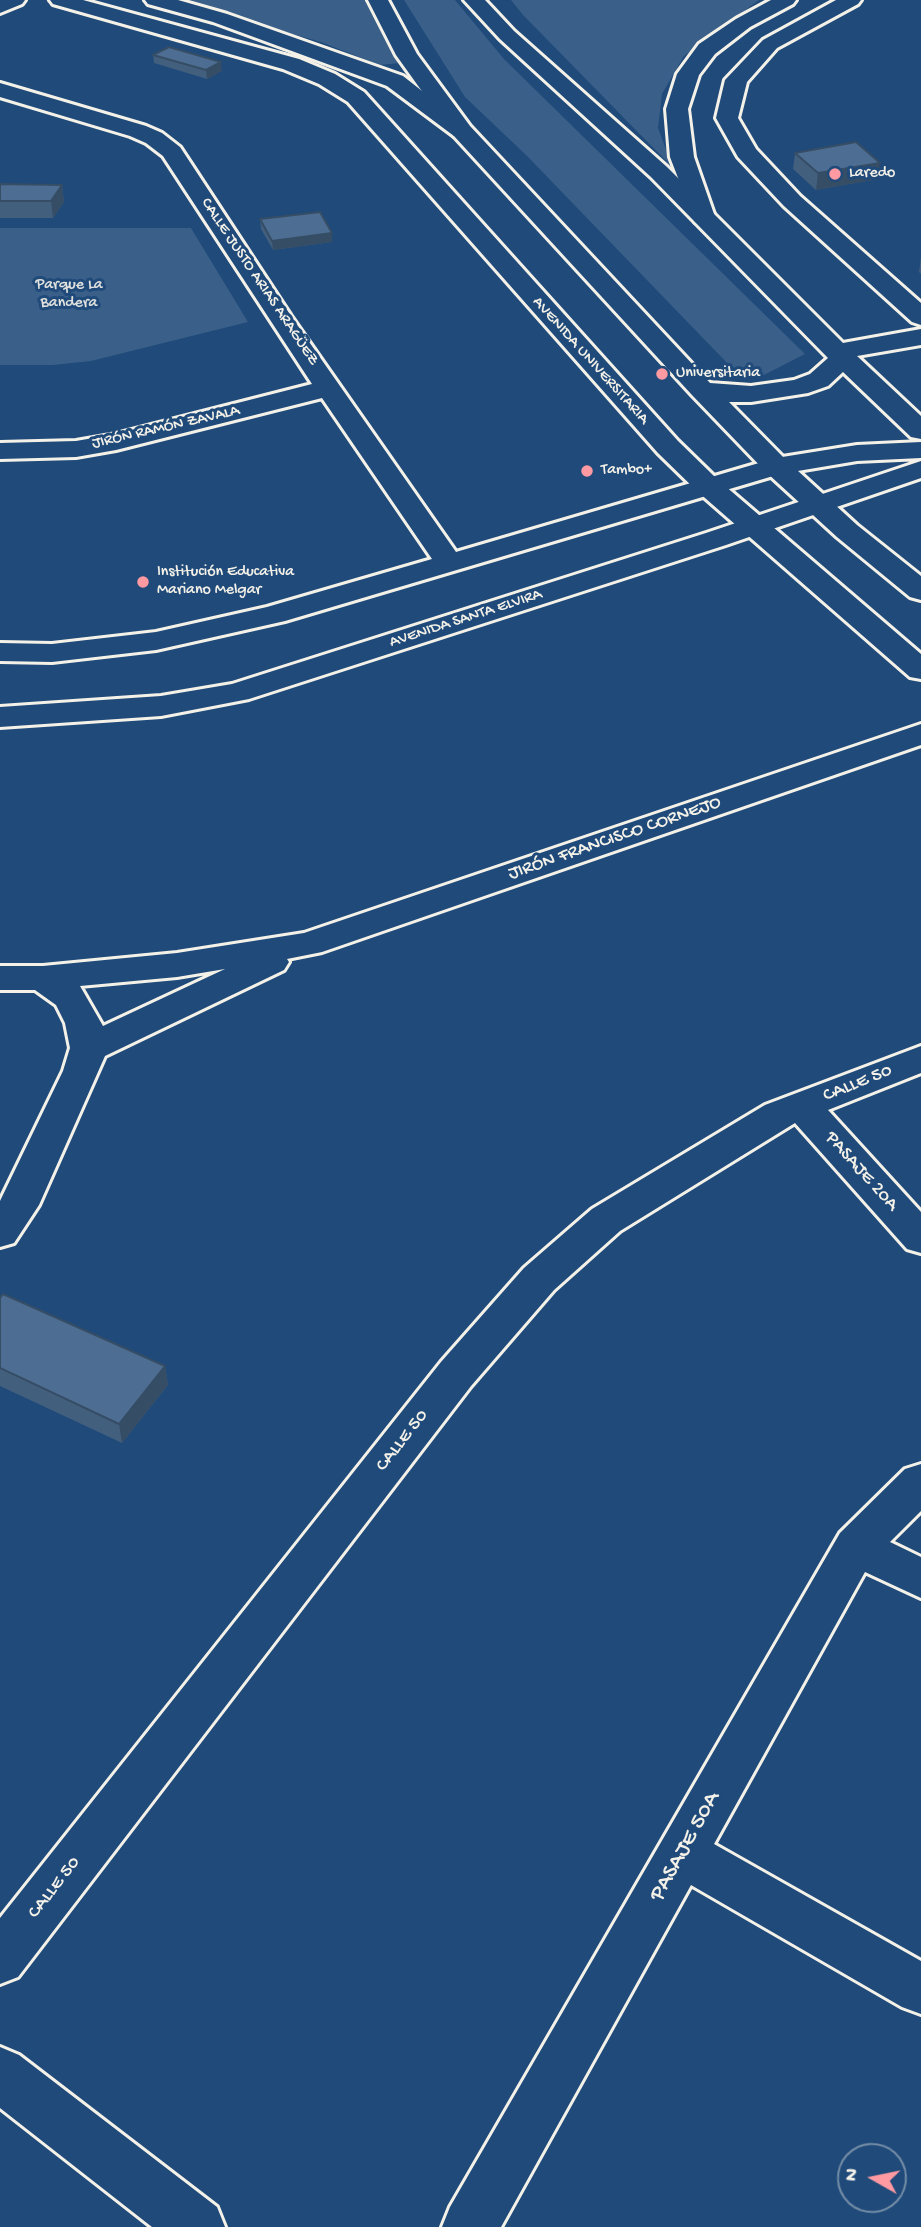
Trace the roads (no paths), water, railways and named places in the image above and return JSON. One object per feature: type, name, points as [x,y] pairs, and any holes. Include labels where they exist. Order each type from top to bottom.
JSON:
[{"type":"main road","points":[[0,7],[15,0]]},
{"type":"main road","name":"AVENIDA UNIVERSITARIA","points":[[60,0],[264,55],[327,79],[356,97],[634,411],[708,485],[921,670]]},
{"type":"main road","points":[[155,0],[220,18],[395,81],[462,131]]},
{"type":"main road","points":[[378,0],[407,55],[462,131],[776,466],[920,590]]},
{"type":"main road","points":[[474,0],[507,35],[659,172],[840,355],[921,431]]},
{"type":"main road","points":[[703,218],[682,157],[677,109],[688,74],[707,49],[743,23],[786,0]]},
{"type":"main road","points":[[852,0],[770,44],[736,80],[727,118],[746,152],[792,201],[921,317]]},
{"type":"main road","name":"CALLE JUSTO ARIAS ARAGÜEZ","points":[[0,90],[138,131],[165,144],[179,160],[279,317],[450,564]]},
{"type":"main road","points":[[701,389],[725,394],[777,392],[819,380],[840,355],[921,337]]},
{"type":"main road","name":"JIRÓN RAMÓN ZAVALA","points":[[0,451],[76,449],[116,442],[330,388]]},
{"type":"main road","points":[[0,652],[52,653],[156,641],[274,615],[776,466],[857,453],[921,450]]},
{"type":"main road","name":"AVENIDA SANTA ELVIRA","points":[[0,717],[161,706],[238,692],[716,539],[752,524],[921,469]]},
{"type":"main road","points":[[920,590],[915,574],[921,559]]},
{"type":"main road","name":"JIRÓN FRANCISCO CORNEJO","points":[[89,1048],[309,944],[921,734]]},
{"type":"main road","name":"JIRÓN FRANCISCO CORNEJO","points":[[0,978],[43,978],[177,965],[309,944]]},
{"type":"main road","points":[[0,1232],[19,1205],[41,1160],[82,1071],[89,1048],[84,1023],[70,997],[43,978]]},
{"type":"main road","name":"CALLE 50","points":[[0,1958],[448,1384],[539,1279],[606,1220],[756,1128],[802,1106],[921,1059]]},
{"type":"main road","name":"PASAJE 20A","points":[[802,1106],[921,1238]]},
{"type":"main road","name":"PASAJE 50A","points":[[470,2227],[856,1546],[921,1482]]},
{"type":"main road","points":[[856,1546],[921,1579]]},
{"type":"main road","points":[[683,1853],[921,1989]]},
{"type":"main road","points":[[0,2074],[197,2227]]},
{"type":"place","name":"Laredo","points":[[835,174]]},
{"type":"place","name":"Universitaria","points":[[662,374]]},
{"type":"place","name":"Tambo+","points":[[587,471]]},
{"type":"place","name":"Institución Educativa Mariano Melgar","points":[[143,582]]},
{"type":"park label","name":"Parque La Bandera","points":[[69,295]]}]
